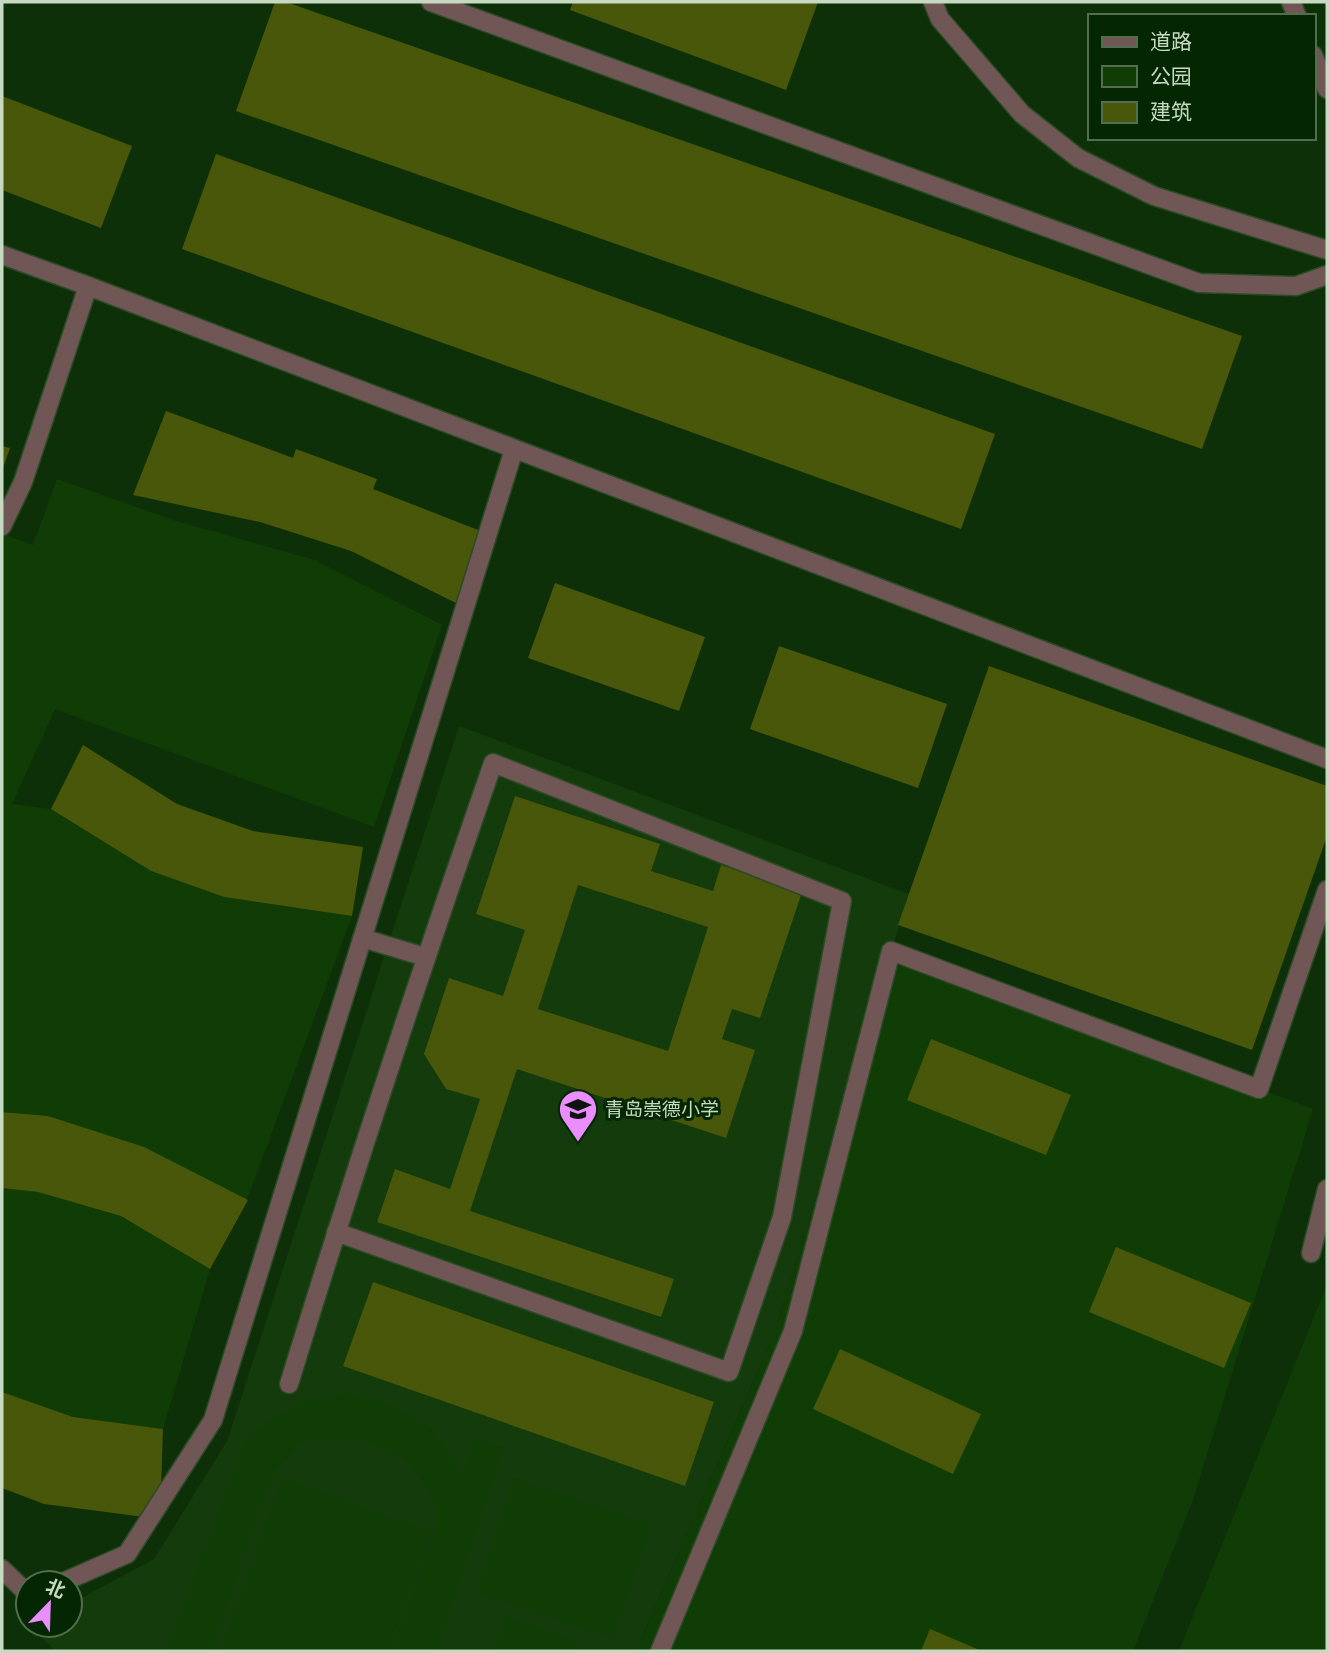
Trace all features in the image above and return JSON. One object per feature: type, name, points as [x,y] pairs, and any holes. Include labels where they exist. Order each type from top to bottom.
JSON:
[{"type":"street","points":[[431,2],[1199,283],[1296,286],[1327,275]]},
{"type":"street","points":[[933,2],[940,19],[1022,114],[1078,158],[1154,196],[1327,250]]},
{"type":"street","points":[[1315,60],[1327,89]]},
{"type":"street","points":[[2,256],[88,286],[1327,760]]},
{"type":"street","points":[[2,526],[23,482],[88,286]]},
{"type":"street","points":[[84,1573],[127,1554],[213,1420],[514,449]]},
{"type":"street","points":[[289,1384],[336,1232],[425,957],[493,762],[842,901],[782,1217],[729,1372],[336,1232]]},
{"type":"street","points":[[660,1651],[793,1331],[891,951],[1259,1089],[1327,890]]},
{"type":"street","points":[[362,938],[425,957]]},
{"type":"street","points":[[1311,1253],[1327,1189]]},
{"type":"shaded area","name":"青岛崇德小学","points":[[459,726],[909,894],[774,1334],[636,1651],[56,1651],[43,1639],[84,1639],[84,1596],[154,1559],[227,1441]]},
{"type":"green space","points":[[57,479],[179,522],[315,560],[442,625],[374,827],[55,709],[12,804],[51,809],[151,871],[224,897],[352,916],[245,1205],[48,1116],[2,1112],[2,534],[33,545]]},
{"type":"green space","points":[[891,951],[1313,1109],[1193,1500],[1133,1651],[636,1651],[774,1334]]},
{"type":"green space","points":[[2,1188],[38,1192],[121,1216],[210,1269],[163,1429],[73,1417],[2,1392]]},
{"type":"green space","points":[[1327,1285],[1327,1651],[1179,1651]]},
{"type":"green space","points":[[349,1393],[387,1404],[421,1421],[440,1439],[462,1476],[476,1439],[504,1448],[436,1651],[392,1651],[436,1526],[434,1503],[421,1478],[404,1458],[381,1447],[354,1440],[327,1438],[298,1446],[275,1470],[211,1651],[166,1651],[245,1441],[271,1418],[311,1400]]},
{"type":"green space","points":[[282,1477],[431,1531],[388,1651],[220,1651]]},
{"type":"green space","points":[[514,1478],[652,1524],[613,1639],[476,1593]]},
{"type":"green space","points":[[506,1616],[577,1641],[573,1651],[493,1651]]},
{"type":"building","points":[[275,2],[286,2],[1242,336],[1202,449],[236,111]]},
{"type":"building","points":[[573,2],[818,2],[786,90],[570,10]]},
{"type":"building","points":[[2,96],[132,146],[101,228],[2,190]]},
{"type":"building","points":[[216,154],[995,434],[961,529],[182,249]]},
{"type":"building","points":[[166,411],[293,458],[296,449],[377,479],[373,489],[496,537],[466,608],[351,551],[260,522],[133,495]]},
{"type":"building","points":[[2,446],[10,448],[2,471]]},
{"type":"building","points":[[555,583],[705,637],[679,711],[528,658]]},
{"type":"building","points":[[779,646],[947,704],[918,788],[750,729]]},
{"type":"building","points":[[989,666],[1327,786],[1327,836],[1252,1050],[898,925]]},
{"type":"building","points":[[83,745],[177,804],[253,831],[363,847],[352,916],[224,897],[151,871],[51,809]]},
{"type":"building","points":[[515,796],[660,844],[651,871],[713,891],[721,865],[802,892],[760,1018],[732,1009],[722,1039],[755,1050],[726,1138],[517,1069],[470,1211],[674,1279],[661,1317],[377,1222],[395,1169],[450,1189],[480,1099],[446,1089],[424,1054],[449,978],[503,996],[525,930],[476,914]],"holes":[[[578,885],[708,927],[668,1051],[538,1009]]]},
{"type":"building","points":[[931,1039],[1071,1095],[1046,1155],[907,1100]]},
{"type":"building","points":[[2,1112],[48,1116],[144,1147],[248,1200],[210,1269],[121,1216],[38,1192],[2,1188]]},
{"type":"building","points":[[1116,1247],[1251,1303],[1224,1368],[1089,1312]]},
{"type":"building","points":[[373,1282],[714,1402],[685,1486],[343,1366]]},
{"type":"building","points":[[840,1349],[981,1414],[953,1474],[813,1409]]},
{"type":"building","points":[[2,1392],[73,1417],[163,1429],[160,1519],[44,1504],[2,1488]]},
{"type":"building","points":[[930,1629],[982,1651],[921,1651]]},
{"type":"place","name":"青岛崇德小学","points":[[578,1143]]}]
